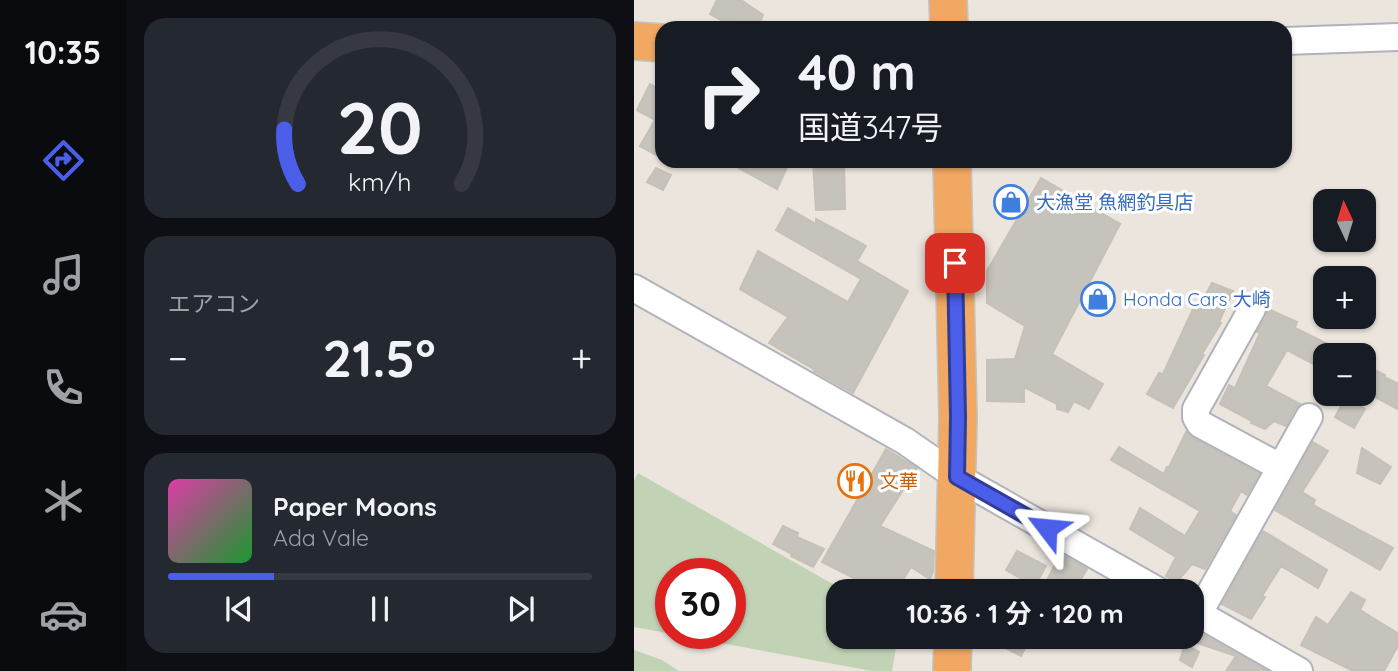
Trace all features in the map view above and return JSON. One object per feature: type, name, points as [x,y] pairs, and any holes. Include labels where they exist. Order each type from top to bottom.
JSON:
[{"type":"highway","points":[[948,0],[949,21]]},
{"type":"highway","points":[[634,41],[655,42]]},
{"type":"highway","points":[[952,168],[958,417],[954,579]]},
{"type":"highway","points":[[952,671],[953,649]]},
{"type":"street","points":[[1292,41],[1399,37]]},
{"type":"street","points":[[634,288],[905,441],[957,477],[1137,579]]},
{"type":"street","points":[[1252,309],[1196,409],[1196,417],[1200,424],[1280,467]]},
{"type":"street","points":[[1204,596],[1309,417]]},
{"type":"street","points":[[1204,616],[1299,671]]},
{"type":"green space","points":[[638,473],[826,580],[826,649],[896,649],[892,671],[872,671],[746,648],[746,558],[655,558],[655,631],[634,627],[634,481]]},
{"type":"green space","points":[[634,650],[662,660],[679,671],[634,671]]},
{"type":"building","points":[[717,0],[741,0],[763,15],[760,21],[723,21],[710,14]]},
{"type":"building","points":[[650,84],[655,87],[655,120],[637,110]]},
{"type":"building","points":[[655,120],[655,154],[640,146]]},
{"type":"building","points":[[656,168],[671,175],[663,190],[647,182]]},
{"type":"building","points":[[739,168],[787,168],[777,189]]},
{"type":"building","points":[[813,168],[844,168],[845,209],[816,210]]},
{"type":"building","points":[[1041,178],[1120,224],[1052,354],[1103,384],[1089,409],[1074,401],[1068,412],[1057,409],[1057,404],[1024,387],[1024,402],[987,401],[987,360],[1015,359],[1025,326],[987,303],[987,271]]},
{"type":"building","points":[[788,208],[816,224],[816,219],[866,246],[857,261],[908,291],[853,393],[769,343],[788,317],[740,289],[758,251],[848,302],[861,279],[776,230]]},
{"type":"building","points":[[1212,283],[1233,291],[1219,322],[1221,323],[1173,408],[1147,394],[1159,373],[1163,374],[1193,309],[1197,311]]},
{"type":"building","points":[[1268,309],[1297,322],[1295,328],[1326,343],[1313,343],[1313,364],[1287,350],[1266,386],[1300,404],[1286,426],[1274,421],[1265,429],[1220,404],[1229,385],[1235,388],[1260,333],[1257,332]]},
{"type":"building","points":[[1376,371],[1399,384],[1399,410],[1376,398]]},
{"type":"building","points":[[1341,406],[1360,406],[1365,409],[1354,428],[1335,417]]},
{"type":"building","points":[[1186,432],[1259,474],[1247,495],[1241,491],[1230,511],[1236,515],[1205,569],[1192,564],[1179,579],[1166,576],[1176,557],[1130,529],[1140,508],[1185,536],[1200,511],[1111,460],[1119,447],[1164,474]]},
{"type":"building","points":[[1313,442],[1328,451],[1302,492],[1315,500],[1313,505],[1393,548],[1380,570],[1275,510]]},
{"type":"building","points":[[1362,448],[1391,467],[1380,484],[1357,473]]},
{"type":"building","points":[[886,449],[917,468],[880,526],[934,551],[930,579],[911,567],[903,579],[856,579],[822,562]]},
{"type":"building","points":[[783,526],[798,533],[797,537],[824,549],[813,567],[773,544]]},
{"type":"building","points":[[1263,531],[1327,570],[1318,588],[1281,566],[1251,619],[1222,604]]},
{"type":"building","points":[[1017,551],[1046,566],[1039,579],[1022,579],[1006,570]]},
{"type":"building","points":[[1061,554],[1087,569],[1081,579],[1048,578]]},
{"type":"building","points":[[1351,592],[1365,600],[1360,610],[1399,634],[1399,644],[1384,671],[1353,671],[1301,645],[1316,617],[1328,625]]},
{"type":"building","points":[[1204,635],[1267,671],[1226,671],[1236,656],[1204,645]]},
{"type":"building","points":[[1008,649],[1025,649],[1021,656]]},
{"type":"building","points":[[1183,649],[1199,652],[1192,667],[1180,660]]},
{"type":"place","name":"大漁堂 魚網釣具店","points":[[1011,202]]},
{"type":"place","name":"Honda Cars 大崎","points":[[1098,299]]},
{"type":"place","name":"文華","points":[[855,481]]},
{"type":"route","points":[[955,263],[957,477],[1047,528]]}]
